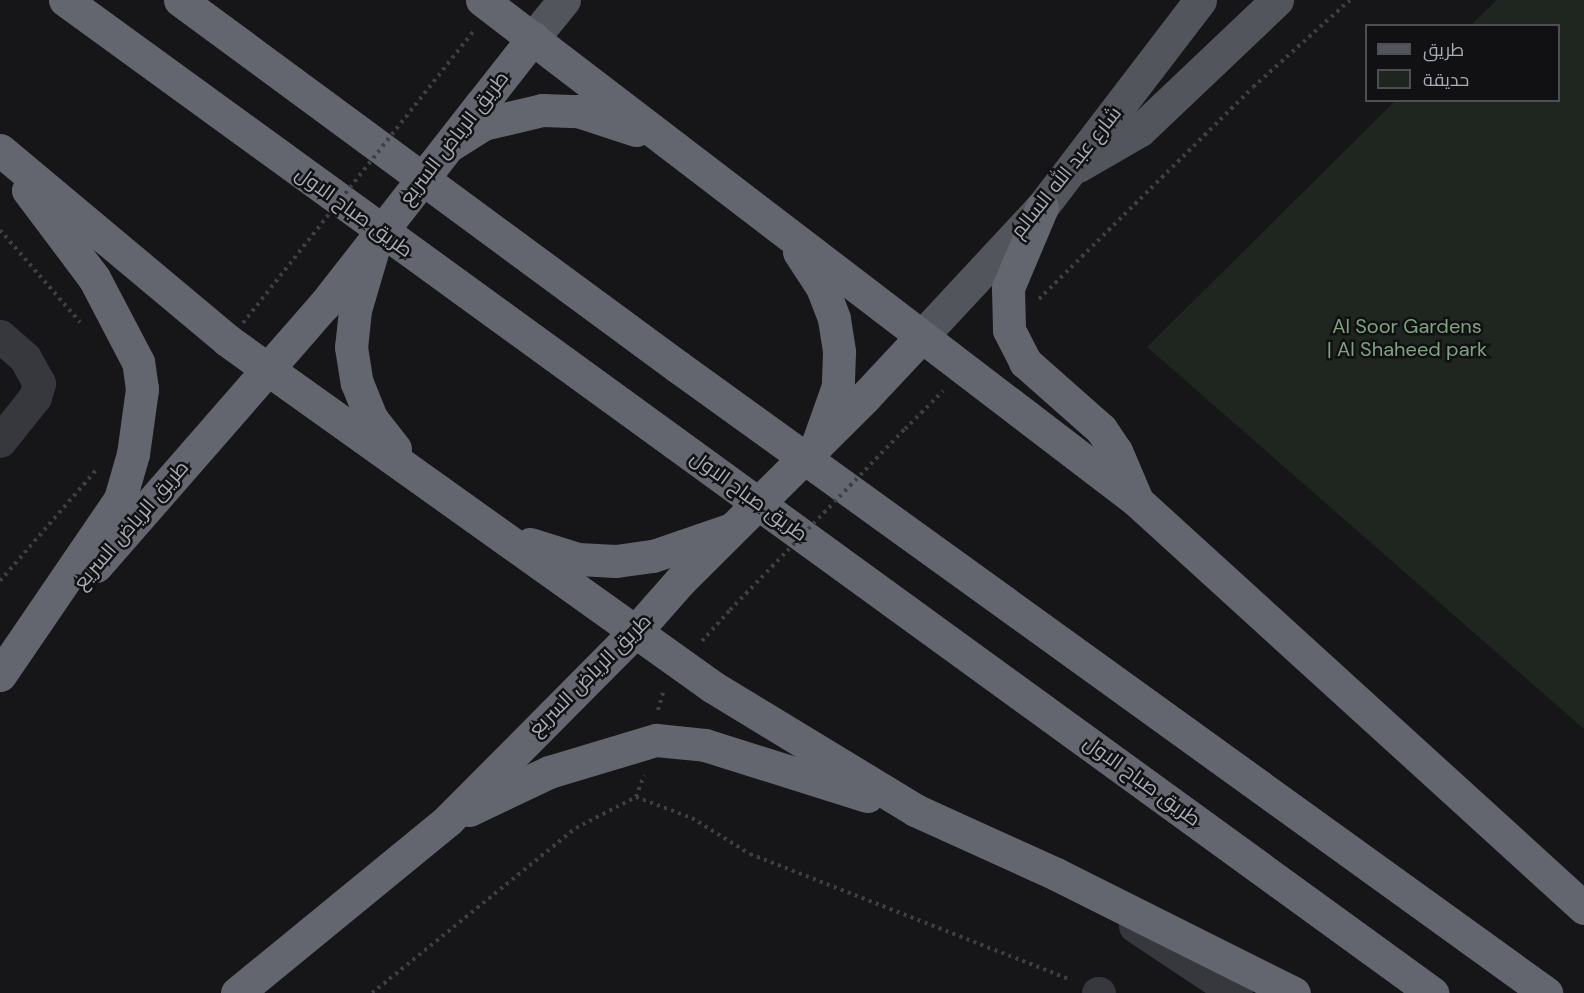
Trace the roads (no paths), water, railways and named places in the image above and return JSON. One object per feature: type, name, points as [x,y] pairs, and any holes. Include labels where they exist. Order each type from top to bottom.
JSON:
[{"type":"highway","name":"طريق صباح الاول","points":[[65,0],[1432,993]]},
{"type":"highway","points":[[180,0],[677,366],[1545,993]]},
{"type":"highway","points":[[478,15],[533,38],[1136,500],[1584,908]]},
{"type":"highway","name":"طريق الرياض السريع","points":[[0,675],[267,370],[339,307],[376,238],[447,148],[494,109],[533,38]]},
{"type":"highway","points":[[494,109],[578,111],[614,120],[678,150]]},
{"type":"highway","points":[[0,151],[267,370],[496,528],[682,665],[915,810]]},
{"type":"highway","points":[[0,151],[94,278],[138,362],[142,389],[133,454],[120,499],[0,675]]},
{"type":"highway","points":[[753,206],[804,258],[822,287],[834,319],[839,352],[851,391]]},
{"type":"highway","points":[[1042,207],[1008,288],[1009,330],[1025,362],[1101,429],[1124,467],[1136,500]]},
{"type":"highway","points":[[339,307],[351,347],[357,383],[371,418],[415,474]]},
{"type":"highway","name":"طريق الرياض السريع","points":[[237,993],[448,820],[635,632],[680,581],[817,445],[851,391],[922,336]]},
{"type":"highway","points":[[496,528],[541,550],[578,559],[616,561],[653,556],[732,529]]},
{"type":"highway","points":[[448,820],[549,772],[656,740],[705,745],[915,810],[1056,874],[1294,993]]},
{"type":"main road","points":[[533,38],[564,0]]},
{"type":"main road","name":"شارع عبد الله السالم","points":[[922,336],[1042,207],[1200,0]]},
{"type":"main road","points":[[1074,168],[1140,130],[1277,0]]},
{"type":"street","points":[[0,336],[26,358],[39,383],[35,397],[0,441]]},
{"type":"street","points":[[1056,874],[1236,993]]},
{"type":"park label","name":"Al Soor Gardens | Al Shaheed park","points":[[1407,338]]}]
